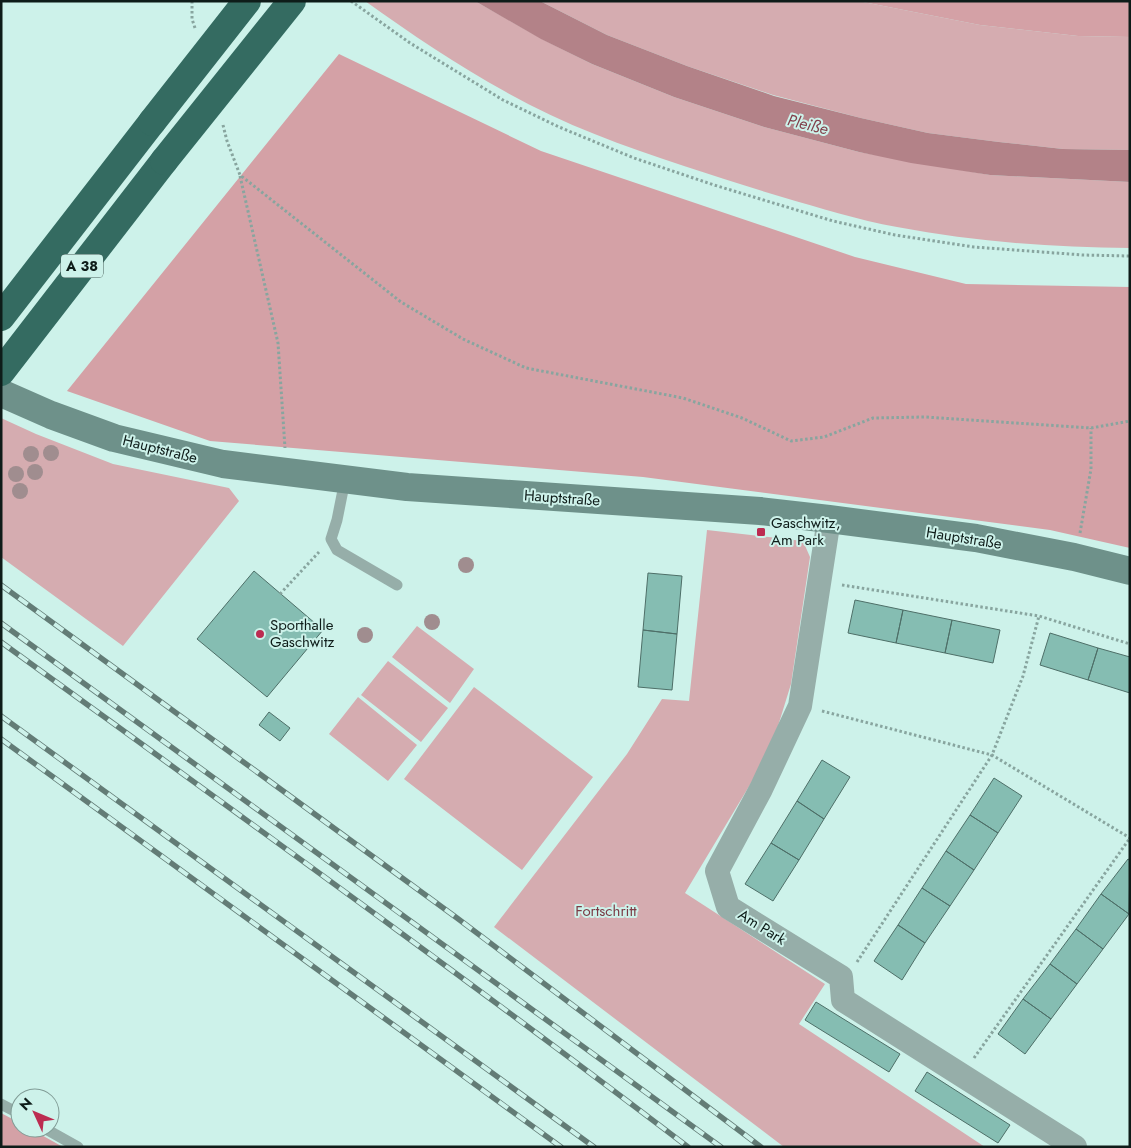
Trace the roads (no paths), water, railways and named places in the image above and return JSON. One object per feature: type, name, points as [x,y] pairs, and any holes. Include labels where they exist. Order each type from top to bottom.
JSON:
[{"type":"highway","name":"A 38","points":[[1,317],[247,1]]},
{"type":"highway","name":"A 38","points":[[1,372],[101,241],[292,1]]},
{"type":"main road","name":"Hauptstraße","points":[[1,393],[51,415],[114,438],[223,464],[417,488],[760,511],[829,519],[976,538],[1074,557],[1130,571]]},
{"type":"street","name":"Am Park","points":[[829,519],[800,706],[761,789],[717,871],[728,907],[841,977],[843,1000],[1075,1147]]},
{"type":"lane","points":[[345,480],[331,539],[337,550],[397,585]]},
{"type":"lane","points":[[60,1137],[78,1147]]},
{"type":"water","name":"Pleiße","points":[[475,1],[540,1],[607,35],[687,66],[774,96],[861,118],[928,133],[999,142],[1063,149],[1130,150],[1130,182],[990,175],[911,163],[859,152],[764,127],[674,97],[592,64],[541,39]]},
{"type":"railway","points":[[1,585],[457,918],[761,1147]]},
{"type":"railway","points":[[1,623],[721,1147]]},
{"type":"railway","points":[[1,642],[432,956],[688,1147]]},
{"type":"railway","points":[[1,716],[594,1147]]},
{"type":"railway","points":[[1,739],[561,1147]]},
{"type":"place","name":"Gaschwitz, Am Park","points":[[761,532]]},
{"type":"place","name":"Sporthalle Gaschwitz","points":[[260,634]]},
{"type":"park label","name":"Fortschritt","points":[[606,911]]}]
